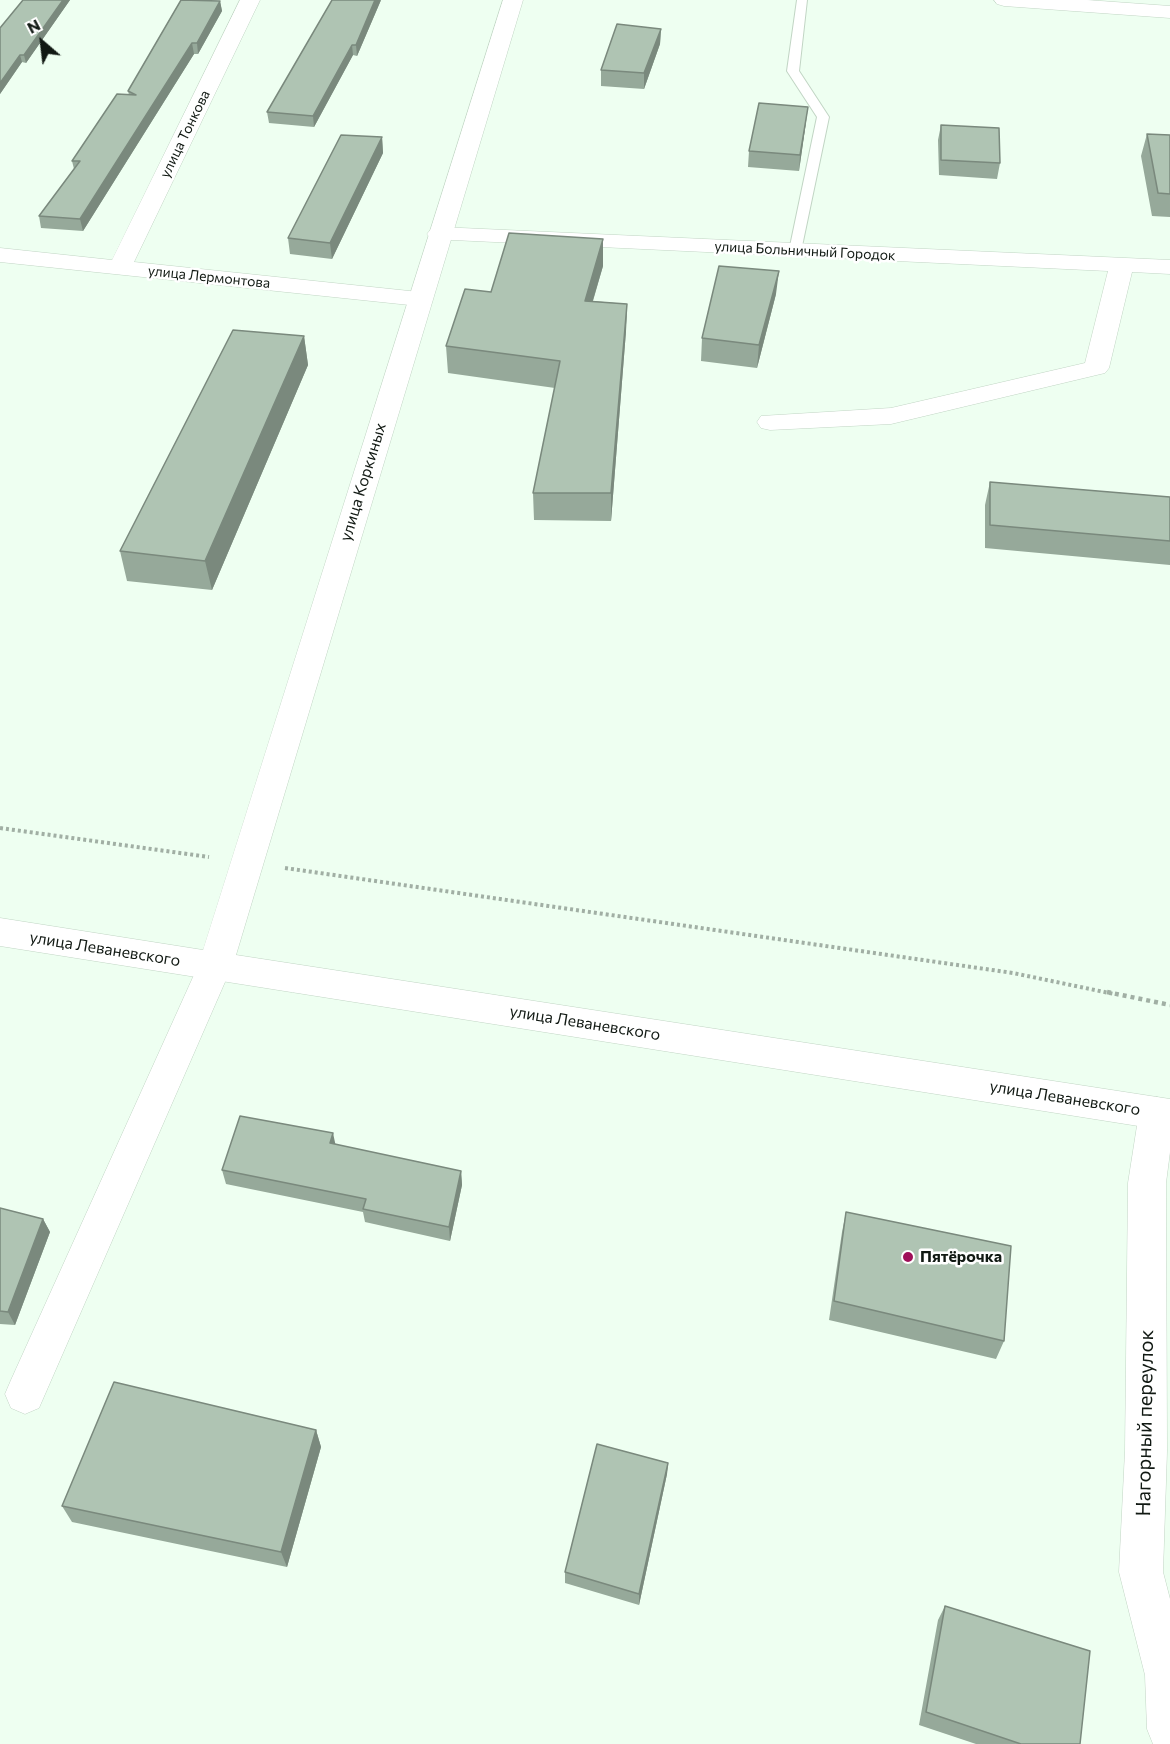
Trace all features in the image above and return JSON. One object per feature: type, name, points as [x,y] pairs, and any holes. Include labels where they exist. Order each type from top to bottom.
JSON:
[{"type":"street","name":"улица Тонкова","points":[[120,267],[250,0]]},
{"type":"street","name":"улица Коркиных","points":[[25,1394],[215,966],[513,0]]},
{"type":"street","points":[[1004,0],[1134,5],[1170,12]]},
{"type":"street","name":"улица Больничный Городок","points":[[440,234],[1170,267]]},
{"type":"street","name":"улица Лермонтова","points":[[0,255],[419,299]]},
{"type":"street","points":[[770,422],[891,416],[1096,368],[1122,265]]},
{"type":"street","name":"улица Леваневского","points":[[0,932],[1164,1114]]},
{"type":"street","name":"Нагорный переулок","points":[[1164,1114],[1147,1183],[1146,1451],[1141,1572],[1168,1675],[1170,1729]]},
{"type":"lane","points":[[795,251],[823,117],[793,71],[802,0]]},
{"type":"path","points":[[0,828],[1013,974],[1170,1005]]},
{"type":"building","points":[[23,0],[63,0],[24,55],[20,55],[0,83],[0,28]]},
{"type":"building","points":[[181,0],[220,1],[197,43],[192,43],[80,219],[39,216],[80,161],[72,161],[117,94],[136,95],[128,91]]},
{"type":"building","points":[[332,0],[375,0],[356,45],[352,45],[313,116],[267,112]]},
{"type":"building","points":[[617,24],[661,29],[644,73],[601,70]]},
{"type":"building","points":[[759,103],[808,107],[800,155],[749,151]]},
{"type":"building","points":[[941,125],[999,128],[1000,163],[941,160]]},
{"type":"building","points":[[1147,134],[1170,135],[1170,194],[1158,193]]},
{"type":"building","points":[[341,135],[382,137],[330,243],[288,238]]},
{"type":"building","points":[[509,233],[603,239],[585,301],[627,304],[611,493],[533,493],[560,361],[446,346],[465,289],[491,292]]},
{"type":"building","points":[[719,266],[779,271],[759,345],[702,338]]},
{"type":"building","points":[[233,330],[304,336],[205,561],[120,551]]},
{"type":"building","points":[[990,482],[1170,497],[1170,541],[990,525]]},
{"type":"building","points":[[240,1116],[333,1133],[330,1143],[461,1171],[449,1227],[363,1209],[366,1199],[222,1170]]},
{"type":"building","points":[[0,1208],[43,1219],[8,1312],[0,1311]]},
{"type":"building","points":[[846,1212],[1011,1246],[1004,1341],[834,1301]]},
{"type":"building","points":[[114,1382],[316,1430],[281,1552],[62,1506]]},
{"type":"building","points":[[597,1444],[668,1463],[639,1594],[565,1572]]},
{"type":"building","points":[[945,1606],[1090,1651],[1080,1744],[1021,1744],[926,1712]]},
{"type":"place","name":"Пятёрочка","points":[[908,1257]]}]
